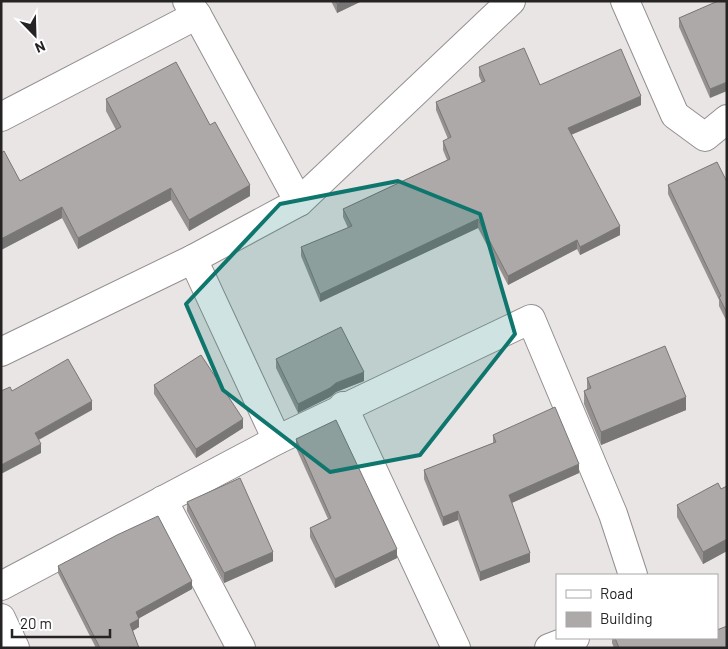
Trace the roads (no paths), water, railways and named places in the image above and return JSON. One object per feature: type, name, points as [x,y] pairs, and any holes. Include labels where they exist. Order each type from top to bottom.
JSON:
[{"type":"street","points":[[1,352],[193,259],[300,202],[511,1]]},
{"type":"street","points":[[625,1],[675,115],[705,137],[727,119]]},
{"type":"street","points":[[1,117],[192,8],[300,202]]},
{"type":"street","points":[[193,259],[277,440]]},
{"type":"street","points":[[1,586],[343,406],[531,319],[613,514],[633,574]]},
{"type":"street","points":[[343,406],[456,648]]},
{"type":"street","points":[[163,500],[241,648]]},
{"type":"street","points":[[1,618],[15,648]]},
{"type":"street","points":[[549,648],[572,639]]}]
